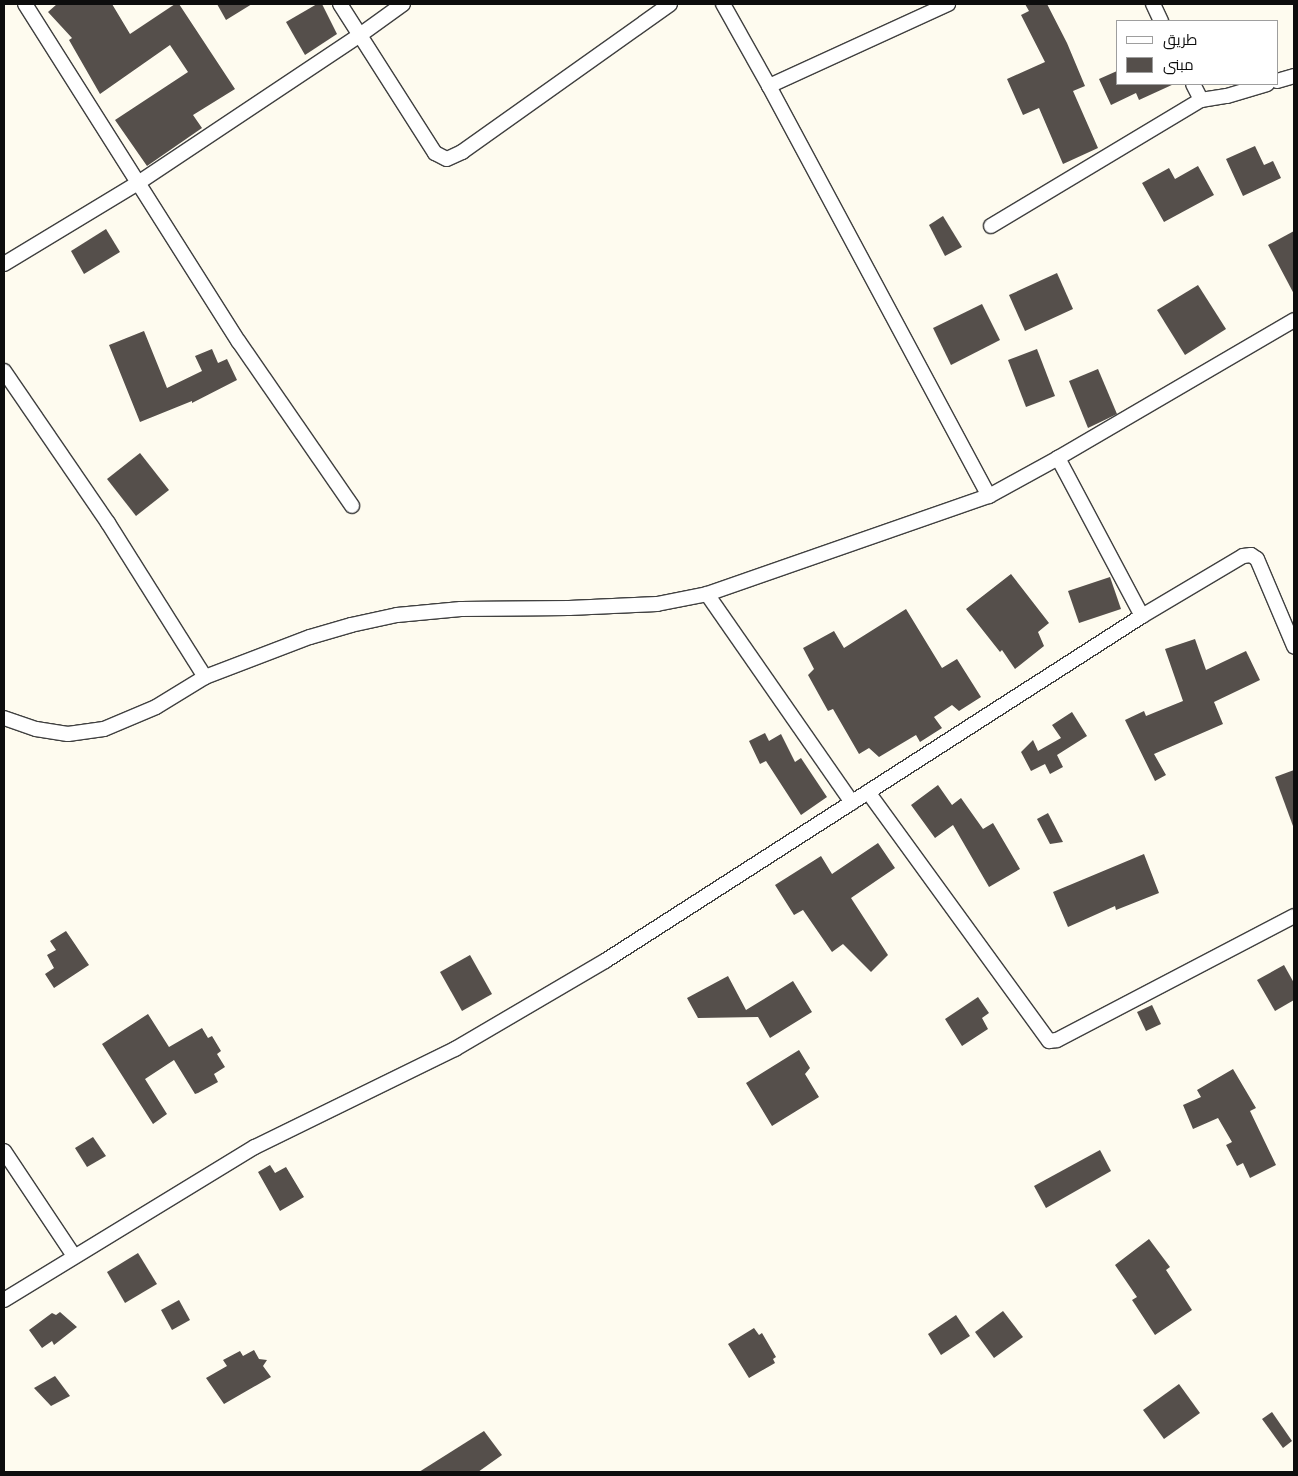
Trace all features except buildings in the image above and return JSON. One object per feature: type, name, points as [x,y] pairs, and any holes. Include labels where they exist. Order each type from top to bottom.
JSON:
[{"type":"street","points":[[25,4],[239,342],[352,506]]},
{"type":"street","points":[[340,4],[435,153],[447,159],[462,152],[670,4]]},
{"type":"street","points":[[4,264],[138,183],[360,35],[403,4]]},
{"type":"street","points":[[722,4],[769,86],[989,496]]},
{"type":"street","points":[[769,86],[948,4]]},
{"type":"street","points":[[1153,4],[1161,20]]},
{"type":"street","points":[[1278,81],[1294,76]]},
{"type":"street","points":[[1194,85],[1201,100]]},
{"type":"street","points":[[991,226],[1201,100],[1227,96],[1264,85]]},
{"type":"street","points":[[4,718],[36,729],[68,734],[104,729],[156,708],[205,677],[350,625],[397,615],[461,609],[569,608],[657,604],[707,594],[989,496],[1058,458],[1294,320]]},
{"type":"street","points":[[4,371],[108,523],[205,677]]},
{"type":"street","points":[[1058,458],[1142,616]]},
{"type":"street","points":[[4,1300],[255,1147],[455,1049],[605,961],[1142,616],[1243,556],[1250,555],[1258,560],[1294,646]]},
{"type":"street","points":[[707,594],[852,803]]},
{"type":"street","points":[[868,792],[1049,1041],[1057,1040],[1294,916]]},
{"type":"street","points":[[4,1151],[74,1256]]}]
